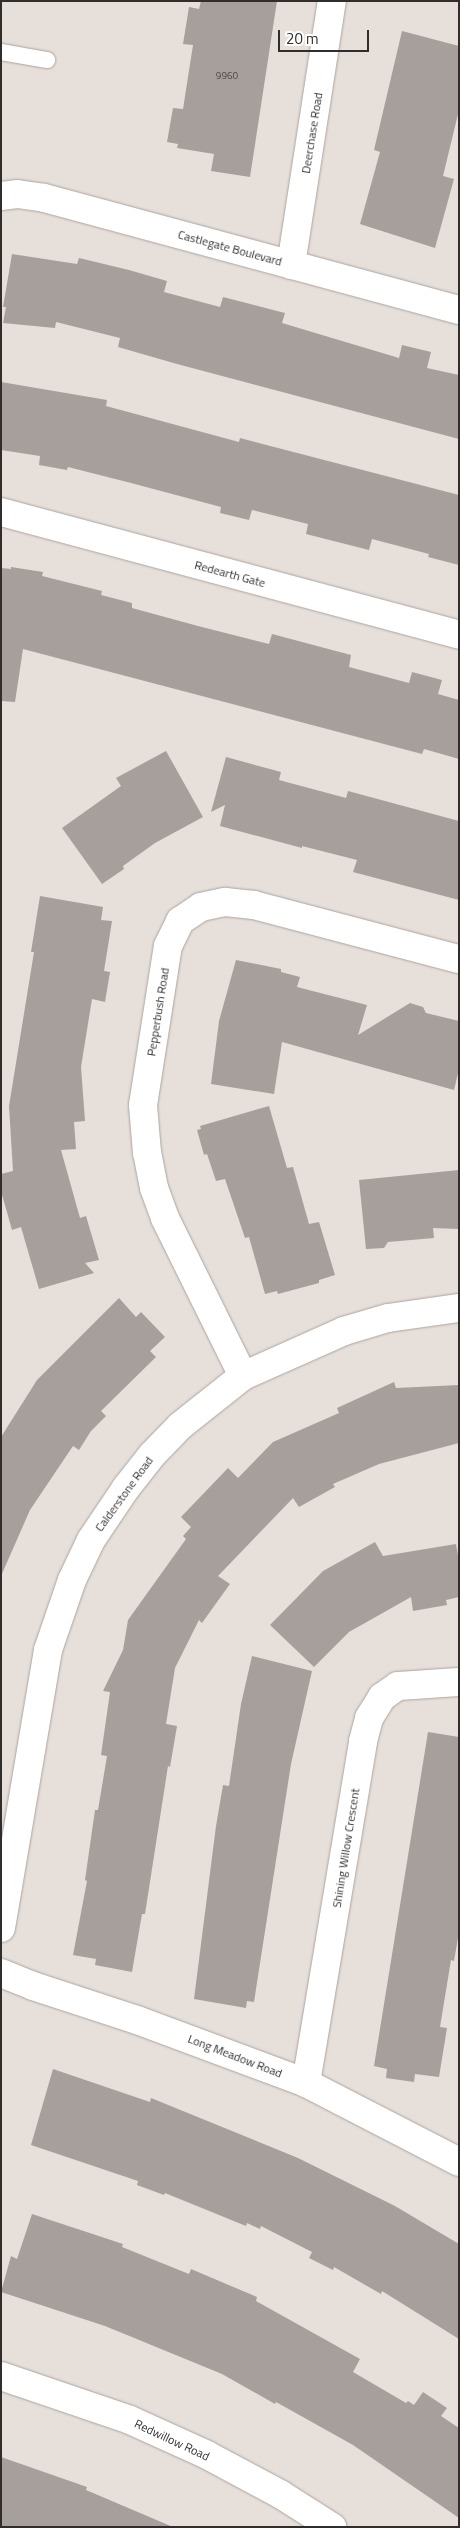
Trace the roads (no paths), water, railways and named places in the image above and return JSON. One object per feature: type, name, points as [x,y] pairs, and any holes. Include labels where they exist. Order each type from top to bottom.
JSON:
[{"type":"street","name":"Deerchase Road","points":[[291,265],[332,1]]},
{"type":"street","name":"Castlegate Boulevard","points":[[1,196],[17,194],[44,198],[459,310]]},
{"type":"street","name":"Redearth Gate","points":[[1,512],[459,635]]},
{"type":"street","name":"Pepperbush Road","points":[[243,1376],[165,1218],[154,1188],[147,1153],[144,1105],[168,946],[180,920],[201,907],[225,902],[254,905],[459,959]]},
{"type":"street","name":"Calderstone Road","points":[[1,1928],[48,1650],[72,1580],[91,1540],[108,1513],[152,1456],[180,1426],[243,1376],[344,1331],[388,1318],[459,1308]]},
{"type":"street","name":"Shining Willow Crescent","points":[[306,2083],[363,1741],[369,1718],[382,1697],[398,1686],[459,1682]]},
{"type":"street","name":"Long Meadow Road","points":[[1,1973],[33,1986],[137,2020],[306,2083],[459,2162]]},
{"type":"street","name":"Redwillow Road","points":[[1,2376],[130,2420],[207,2455],[280,2494],[332,2527]]},
{"type":"lane","points":[[1,52],[47,60]]}]
